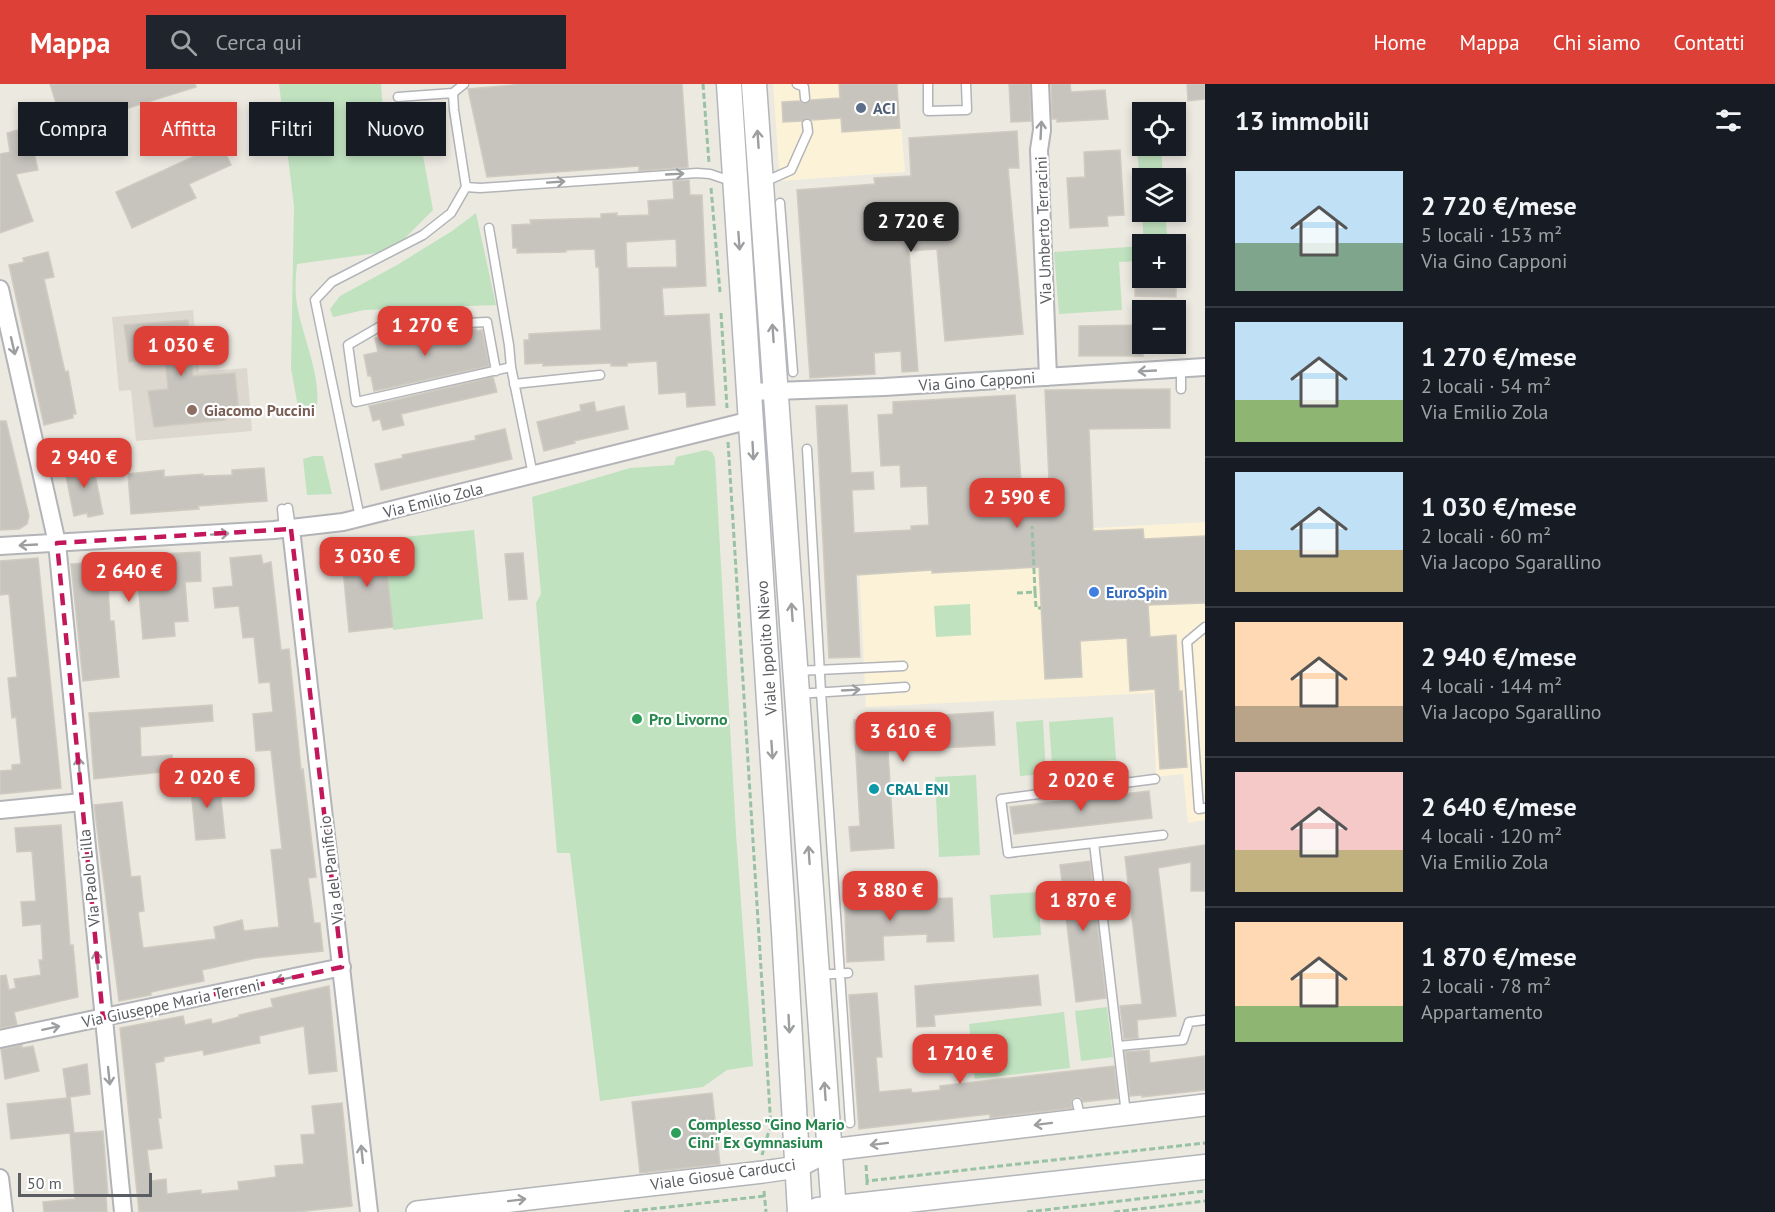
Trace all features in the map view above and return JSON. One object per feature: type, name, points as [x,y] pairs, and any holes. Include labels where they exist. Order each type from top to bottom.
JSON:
[{"type":"main road","name":"Viale Ippolito Nievo","points":[[729,84],[750,392],[767,412],[796,682],[835,974],[830,1150],[834,1210]]},
{"type":"main road","name":"Viale Ippolito Nievo","points":[[754,84],[761,184],[784,932],[799,1212]]},
{"type":"main road","points":[[799,1212],[834,1210],[1205,1167]]},
{"type":"street","name":"Via Umberto Terracini","points":[[1040,84],[1042,130],[1039,150],[1048,377]]},
{"type":"street","name":"Via Paolo Lilla","points":[[0,289],[57,543],[123,1212]]},
{"type":"street","name":"Via Gino Capponi","points":[[767,412],[1048,377],[1205,367]]},
{"type":"street","name":"Via Emilio Zola","points":[[0,546],[288,529],[360,519],[533,476],[767,412]]},
{"type":"street","name":"Via del Panificio","points":[[288,529],[342,967],[369,1212]]},
{"type":"street","points":[[0,810],[82,802]]},
{"type":"street","name":"Via Giuseppe Maria Terreni","points":[[0,1039],[342,967]]},
{"type":"street","name":"Viale Giosuè Carducci","points":[[417,1212],[797,1167],[830,1150],[984,1127],[1079,1108],[1126,1114],[1205,1105]]},
{"type":"street","points":[[0,1178],[4,1212]]},
{"type":"lane","points":[[398,97],[453,93],[465,84]]},
{"type":"lane","points":[[797,84],[804,87],[805,98]]},
{"type":"lane","points":[[928,84],[928,111],[967,110],[966,84]]},
{"type":"lane","points":[[360,519],[315,300],[332,282],[423,235],[451,213],[466,187],[453,93]]},
{"type":"lane","points":[[761,184],[791,170],[808,132],[807,124]]},
{"type":"lane","points":[[466,187],[480,188],[697,173],[725,177],[736,183]]},
{"type":"lane","points":[[780,203],[792,372]]},
{"type":"lane","points":[[489,228],[514,384],[533,476]]},
{"type":"lane","points":[[496,371],[487,322],[379,327],[348,345],[356,402],[496,371],[511,367]]},
{"type":"lane","points":[[1180,369],[1181,389]]},
{"type":"lane","points":[[514,384],[600,375]]},
{"type":"lane","name":"Viale Ippolito Nievo","points":[[807,448],[835,974],[850,1123]]},
{"type":"lane","points":[[285,508],[288,529]]},
{"type":"lane","points":[[1205,627],[1187,642],[1199,809],[1205,808]]},
{"type":"lane","points":[[796,682],[819,669],[903,666]]},
{"type":"lane","points":[[796,682],[821,692],[905,687]]},
{"type":"lane","points":[[1155,779],[1001,799],[1008,853],[1163,835]]},
{"type":"lane","points":[[1094,843],[1126,1114]]},
{"type":"lane","points":[[1118,1046],[1183,1040],[1189,1023],[1205,1020]]},
{"type":"path","points":[[703,84],[708,152]]},
{"type":"path","points":[[711,186],[720,292]]},
{"type":"path","points":[[721,303],[727,415]]},
{"type":"path","points":[[728,436],[771,1128],[761,1153]]},
{"type":"path","points":[[1032,526],[1036,608],[1041,608]]},
{"type":"path","points":[[1033,555],[1038,554]]},
{"type":"path","points":[[1017,593],[1035,592]]},
{"type":"path","points":[[861,881],[879,880],[879,886]]},
{"type":"path","points":[[867,1181],[1205,1143]]},
{"type":"path","points":[[867,1187],[866,1165],[868,1160]]},
{"type":"path","points":[[1027,1212],[1205,1191]]},
{"type":"path","points":[[624,1212],[765,1198],[766,1212]]},
{"type":"path","points":[[1114,1212],[1205,1201]]},
{"type":"highlighted area","points":[[291,529],[342,967],[103,1018],[57,543]]},
{"type":"shaded area","points":[[773,84],[898,84],[905,172],[780,181]]},
{"type":"shaded area","points":[[193,310],[199,372],[247,368],[252,431],[136,441],[131,390],[119,391],[112,317]]},
{"type":"shaded area","points":[[1205,522],[1205,820],[1188,823],[1183,774],[1156,777],[1153,693],[866,707],[858,541]]},
{"type":"green space","points":[[279,84],[381,84],[382,102],[346,102],[346,156],[423,156],[433,210],[392,251],[297,264],[298,311],[317,389],[314,418],[299,413],[291,368],[294,206],[288,156],[334,156],[334,102],[281,102]]},
{"type":"green space","points":[[1138,156],[1162,156],[1162,168],[1139,168]]},
{"type":"green space","points":[[476,213],[496,305],[364,310],[333,317],[330,309],[340,296],[397,265],[452,231]]},
{"type":"green space","points":[[1142,222],[1166,222],[1167,234],[1143,234]]},
{"type":"green space","points":[[1132,247],[1132,261],[1119,262],[1122,310],[1059,314],[1054,252]]},
{"type":"green space","name":"Pro Livorno","points":[[706,450],[712,452],[715,458],[736,834],[753,1066],[727,1070],[703,1087],[600,1101],[570,853],[557,853],[536,603],[541,594],[532,497],[630,468],[674,465],[676,457]]},
{"type":"green space","points":[[323,456],[332,494],[307,495],[303,459]]},
{"type":"green space","points":[[474,530],[483,619],[393,630],[383,539]]},
{"type":"green space","points":[[970,604],[971,635],[936,637],[934,606]]},
{"type":"green space","points":[[1113,717],[1116,760],[1052,765],[1049,722]]},
{"type":"green space","points":[[1043,720],[1046,774],[1020,776],[1016,722]]},
{"type":"green space","points":[[976,775],[980,855],[939,857],[935,777]]},
{"type":"green space","points":[[1038,892],[1041,935],[993,938],[990,895]]},
{"type":"green space","points":[[1107,1007],[1113,1057],[1081,1061],[1075,1011]]},
{"type":"green space","points":[[1064,1012],[1070,1068],[975,1079],[969,1024]]},
{"type":"building","points":[[50,84],[195,84],[196,87],[148,102],[140,102],[140,104],[128,108],[128,102],[56,102]]},
{"type":"building","points":[[524,84],[682,84],[688,167],[639,171],[639,166],[487,177],[468,89]]},
{"type":"building","points":[[839,84],[897,84],[900,128],[842,132],[841,118],[812,120],[807,118],[802,121],[783,122],[782,102],[799,101],[805,104],[811,100],[840,98]]},
{"type":"building","points":[[1009,84],[1030,84],[1031,121],[1011,122]]},
{"type":"building","points":[[1051,84],[1070,84],[1071,92],[1105,90],[1108,119],[1057,122],[1057,119],[1052,119]]},
{"type":"building","points":[[1187,84],[1205,84],[1205,99],[1188,101]]},
{"type":"building","points":[[18,130],[18,156],[35,156],[38,170],[16,174],[33,221],[0,233],[0,154],[10,152],[7,133]]},
{"type":"building","points":[[1017,131],[1019,168],[1008,168],[1023,334],[945,341],[937,249],[909,251],[918,371],[902,372],[901,351],[874,353],[875,374],[810,378],[797,190],[875,184],[874,178],[911,176],[909,138]]},
{"type":"building","points":[[1120,150],[1124,215],[1107,216],[1108,226],[1070,228],[1067,178],[1085,177],[1084,152]]},
{"type":"building","points":[[195,156],[227,156],[231,165],[189,184],[196,198],[132,228],[116,192]]},
{"type":"building","points":[[689,180],[690,195],[702,195],[706,286],[662,288],[664,316],[709,314],[715,405],[687,407],[686,392],[659,394],[657,361],[627,363],[627,366],[611,366],[611,363],[543,366],[543,363],[525,364],[524,340],[529,340],[529,334],[601,330],[599,267],[596,267],[595,249],[517,253],[517,248],[513,248],[512,225],[531,224],[530,220],[601,218],[601,214],[649,215],[648,201],[674,199],[673,181]],"holes":[[[676,239],[677,267],[627,268],[626,242]]]},
{"type":"building","points":[[48,252],[54,277],[44,279],[65,372],[68,371],[76,414],[73,414],[73,418],[44,425],[9,265],[24,262],[23,258]]},
{"type":"building","points":[[1135,288],[1176,288],[1176,297],[1135,296]]},
{"type":"building","points":[[188,320],[193,376],[235,373],[239,413],[225,415],[225,420],[154,427],[148,391],[168,389],[165,358],[129,362],[124,325]]},
{"type":"building","points":[[1132,325],[1132,354],[1143,354],[1143,356],[1079,356],[1079,326]]},
{"type":"building","points":[[476,329],[477,331],[482,330],[489,366],[374,391],[364,355],[378,352],[375,338],[402,332],[403,339],[442,332],[442,330]]},
{"type":"building","points":[[493,377],[497,392],[401,414],[404,425],[383,430],[380,419],[373,421],[369,406]]},
{"type":"building","points":[[1170,389],[1170,428],[1089,429],[1093,531],[1143,529],[1144,539],[1205,536],[1205,603],[1148,605],[1150,637],[1176,635],[1187,767],[1160,769],[1155,689],[1130,691],[1127,638],[1080,641],[1082,677],[1045,679],[1039,567],[856,575],[860,657],[829,658],[816,406],[847,405],[851,473],[873,472],[874,489],[852,490],[854,533],[911,530],[911,526],[929,525],[927,486],[901,487],[900,465],[881,466],[878,415],[893,414],[893,402],[1015,395],[1021,482],[1049,480],[1045,390]]},
{"type":"building","points":[[594,402],[596,412],[624,406],[628,429],[574,441],[575,443],[544,451],[537,422],[581,411],[580,405]]},
{"type":"building","points":[[0,421],[6,421],[29,516],[27,524],[19,529],[0,530]]},
{"type":"building","points":[[505,429],[512,459],[381,490],[375,464],[403,458],[402,455],[476,440],[475,436]]},
{"type":"building","points":[[92,460],[103,514],[88,517],[87,513],[74,516],[64,466]]},
{"type":"building","points":[[264,468],[267,501],[131,514],[128,474],[164,470],[164,477],[203,474],[203,476],[232,475],[232,470]]},
{"type":"building","points":[[384,544],[393,627],[349,632],[341,548]]},
{"type":"building","points":[[200,552],[201,581],[185,582],[188,621],[174,622],[175,636],[143,639],[138,583],[108,585],[110,621],[114,621],[119,677],[83,681],[71,564],[137,560],[137,555]]},
{"type":"building","points":[[523,553],[527,599],[509,600],[505,554]]},
{"type":"building","points":[[261,555],[263,564],[271,562],[281,650],[289,649],[301,770],[303,769],[316,877],[308,878],[314,923],[320,923],[323,951],[256,958],[202,970],[204,981],[119,1001],[94,805],[122,802],[131,877],[140,876],[144,911],[138,912],[143,948],[216,939],[214,927],[242,920],[244,931],[279,927],[271,850],[282,849],[271,750],[256,751],[253,714],[273,712],[270,682],[259,683],[254,637],[243,638],[239,606],[215,608],[213,588],[233,586],[230,558]]},
{"type":"building","points":[[38,558],[61,788],[0,794],[0,771],[12,770],[12,765],[21,764],[16,717],[12,718],[8,678],[17,677],[9,594],[0,595],[0,561]]},
{"type":"building","points":[[212,705],[213,721],[140,727],[141,757],[172,755],[172,771],[94,779],[89,713]]},
{"type":"building","name":"CRAL ENI","points":[[993,712],[995,745],[888,751],[894,848],[851,851],[849,827],[860,826],[854,720]]},
{"type":"building","points":[[219,778],[225,838],[196,840],[190,780]]},
{"type":"building","points":[[1149,791],[1152,818],[1014,834],[1010,807]]},
{"type":"building","points":[[61,825],[70,945],[73,945],[78,997],[14,1012],[17,1025],[0,1028],[0,976],[6,975],[9,990],[16,988],[14,979],[41,975],[39,960],[43,960],[41,924],[23,926],[21,902],[36,901],[32,851],[17,852],[15,828]]},
{"type":"building","points":[[1205,845],[1205,891],[1191,891],[1191,862],[1158,868],[1176,1016],[1137,1020],[1138,1038],[1124,1039],[1120,1006],[1142,1004],[1125,857]]},
{"type":"building","points":[[1090,861],[1106,998],[1076,1002],[1060,865]]},
{"type":"building","points":[[885,885],[885,907],[926,906],[925,899],[952,898],[954,941],[927,942],[927,934],[883,936],[884,960],[847,962],[844,887]]},
{"type":"building","points":[[1038,975],[1041,1005],[934,1015],[935,1026],[917,1027],[915,986]]},
{"type":"building","points":[[329,986],[337,1071],[309,1074],[304,1026],[259,1036],[260,1043],[204,1055],[203,1050],[164,1057],[164,1061],[155,1063],[162,1148],[147,1150],[151,1181],[166,1179],[167,1194],[201,1190],[201,1194],[239,1190],[238,1182],[276,1177],[275,1166],[304,1164],[301,1135],[315,1134],[312,1106],[342,1103],[352,1206],[296,1212],[139,1212],[120,1028],[183,1016],[185,1025],[211,1019],[212,1024],[273,1007],[271,999]]},
{"type":"building","points":[[877,993],[882,1057],[876,1057],[879,1092],[911,1089],[912,1093],[940,1090],[940,1086],[1114,1066],[1118,1098],[1083,1102],[1081,1098],[1076,1097],[1071,1101],[1072,1108],[990,1118],[990,1114],[859,1129],[849,995]]},
{"type":"building","points":[[22,1045],[22,1048],[33,1046],[39,1071],[5,1079],[1,1049]]},
{"type":"building","points":[[1149,1050],[1150,1063],[1205,1056],[1205,1090],[1142,1097],[1142,1095],[1130,1096],[1125,1052]]},
{"type":"building","points":[[87,1064],[90,1094],[70,1097],[74,1133],[103,1131],[107,1212],[44,1212],[43,1202],[75,1199],[70,1133],[11,1139],[7,1104],[67,1098],[63,1069]]},
{"type":"building","name":"Complesso \"Gino Mario Cini\" Ex Gymnasium","points":[[712,1093],[720,1164],[640,1173],[632,1102]]},
{"type":"place","name":"ACI","points":[[861,108]]},
{"type":"place","name":"Giacomo Puccini","points":[[192,410]]},
{"type":"place","name":"EuroSpin","points":[[1094,592]]},
{"type":"place","name":"Pro Livorno","points":[[637,719]]},
{"type":"place","name":"CRAL ENI","points":[[874,789]]},
{"type":"place","name":"Complesso \"Gino Mario Cini\" Ex Gymnasium","points":[[676,1133]]}]
